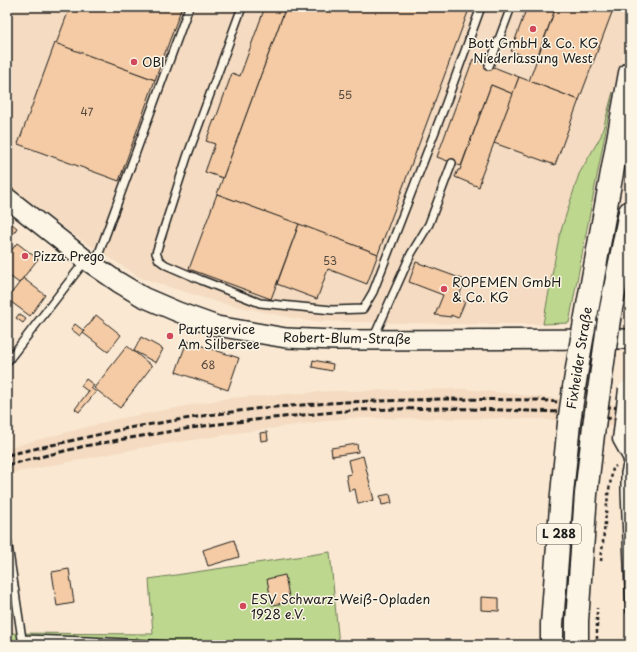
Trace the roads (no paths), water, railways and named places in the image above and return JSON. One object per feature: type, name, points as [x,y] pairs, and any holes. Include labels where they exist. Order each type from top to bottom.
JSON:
[{"type":"highway","name":"Fixheider Straße","points":[[552,645],[552,624],[561,502],[569,424],[579,356],[630,74]]},
{"type":"highway","name":"Fixheider Straße","points":[[577,645],[577,621],[586,494],[594,426],[609,319],[630,212]]},
{"type":"main road","name":"Robert-Blum-Straße","points":[[7,198],[90,263],[118,282],[143,296],[178,312],[217,326],[286,338],[335,340],[630,339]]},
{"type":"street","points":[[628,386],[620,439],[630,456]]},
{"type":"lane","points":[[7,362],[90,263],[189,7]]},
{"type":"lane","points":[[242,7],[187,158],[156,253],[159,260],[166,266],[260,303],[332,310],[363,309],[373,292],[446,103],[481,7]]},
{"type":"lane","points":[[489,66],[511,7]]},
{"type":"lane","points":[[372,339],[411,254],[429,224],[452,163]]},
{"type":"lane","points":[[630,456],[625,473],[630,611]]},
{"type":"lane","points":[[7,539],[22,639],[164,645]]},
{"type":"railway","points":[[7,455],[128,428],[262,408],[344,402],[443,399],[537,400],[630,409]]},
{"type":"railway","points":[[7,465],[85,446],[210,425],[354,410],[441,408],[562,412],[630,421]]},
{"type":"place","name":"Bott GmbH & Co. KG Niederlassung West","points":[[533,29]]},
{"type":"place","name":"OBI","points":[[134,62]]},
{"type":"place","name":"Pizza Prego","points":[[25,256]]},
{"type":"place","name":"ROPEMEN GmbH & Co. KG","points":[[444,289]]},
{"type":"place","name":"Partyservice Am Silbersee","points":[[170,336]]},
{"type":"place","name":"ESV Schwarz-Weiß-Opladen 1928 e.V.","points":[[243,606]]}]
